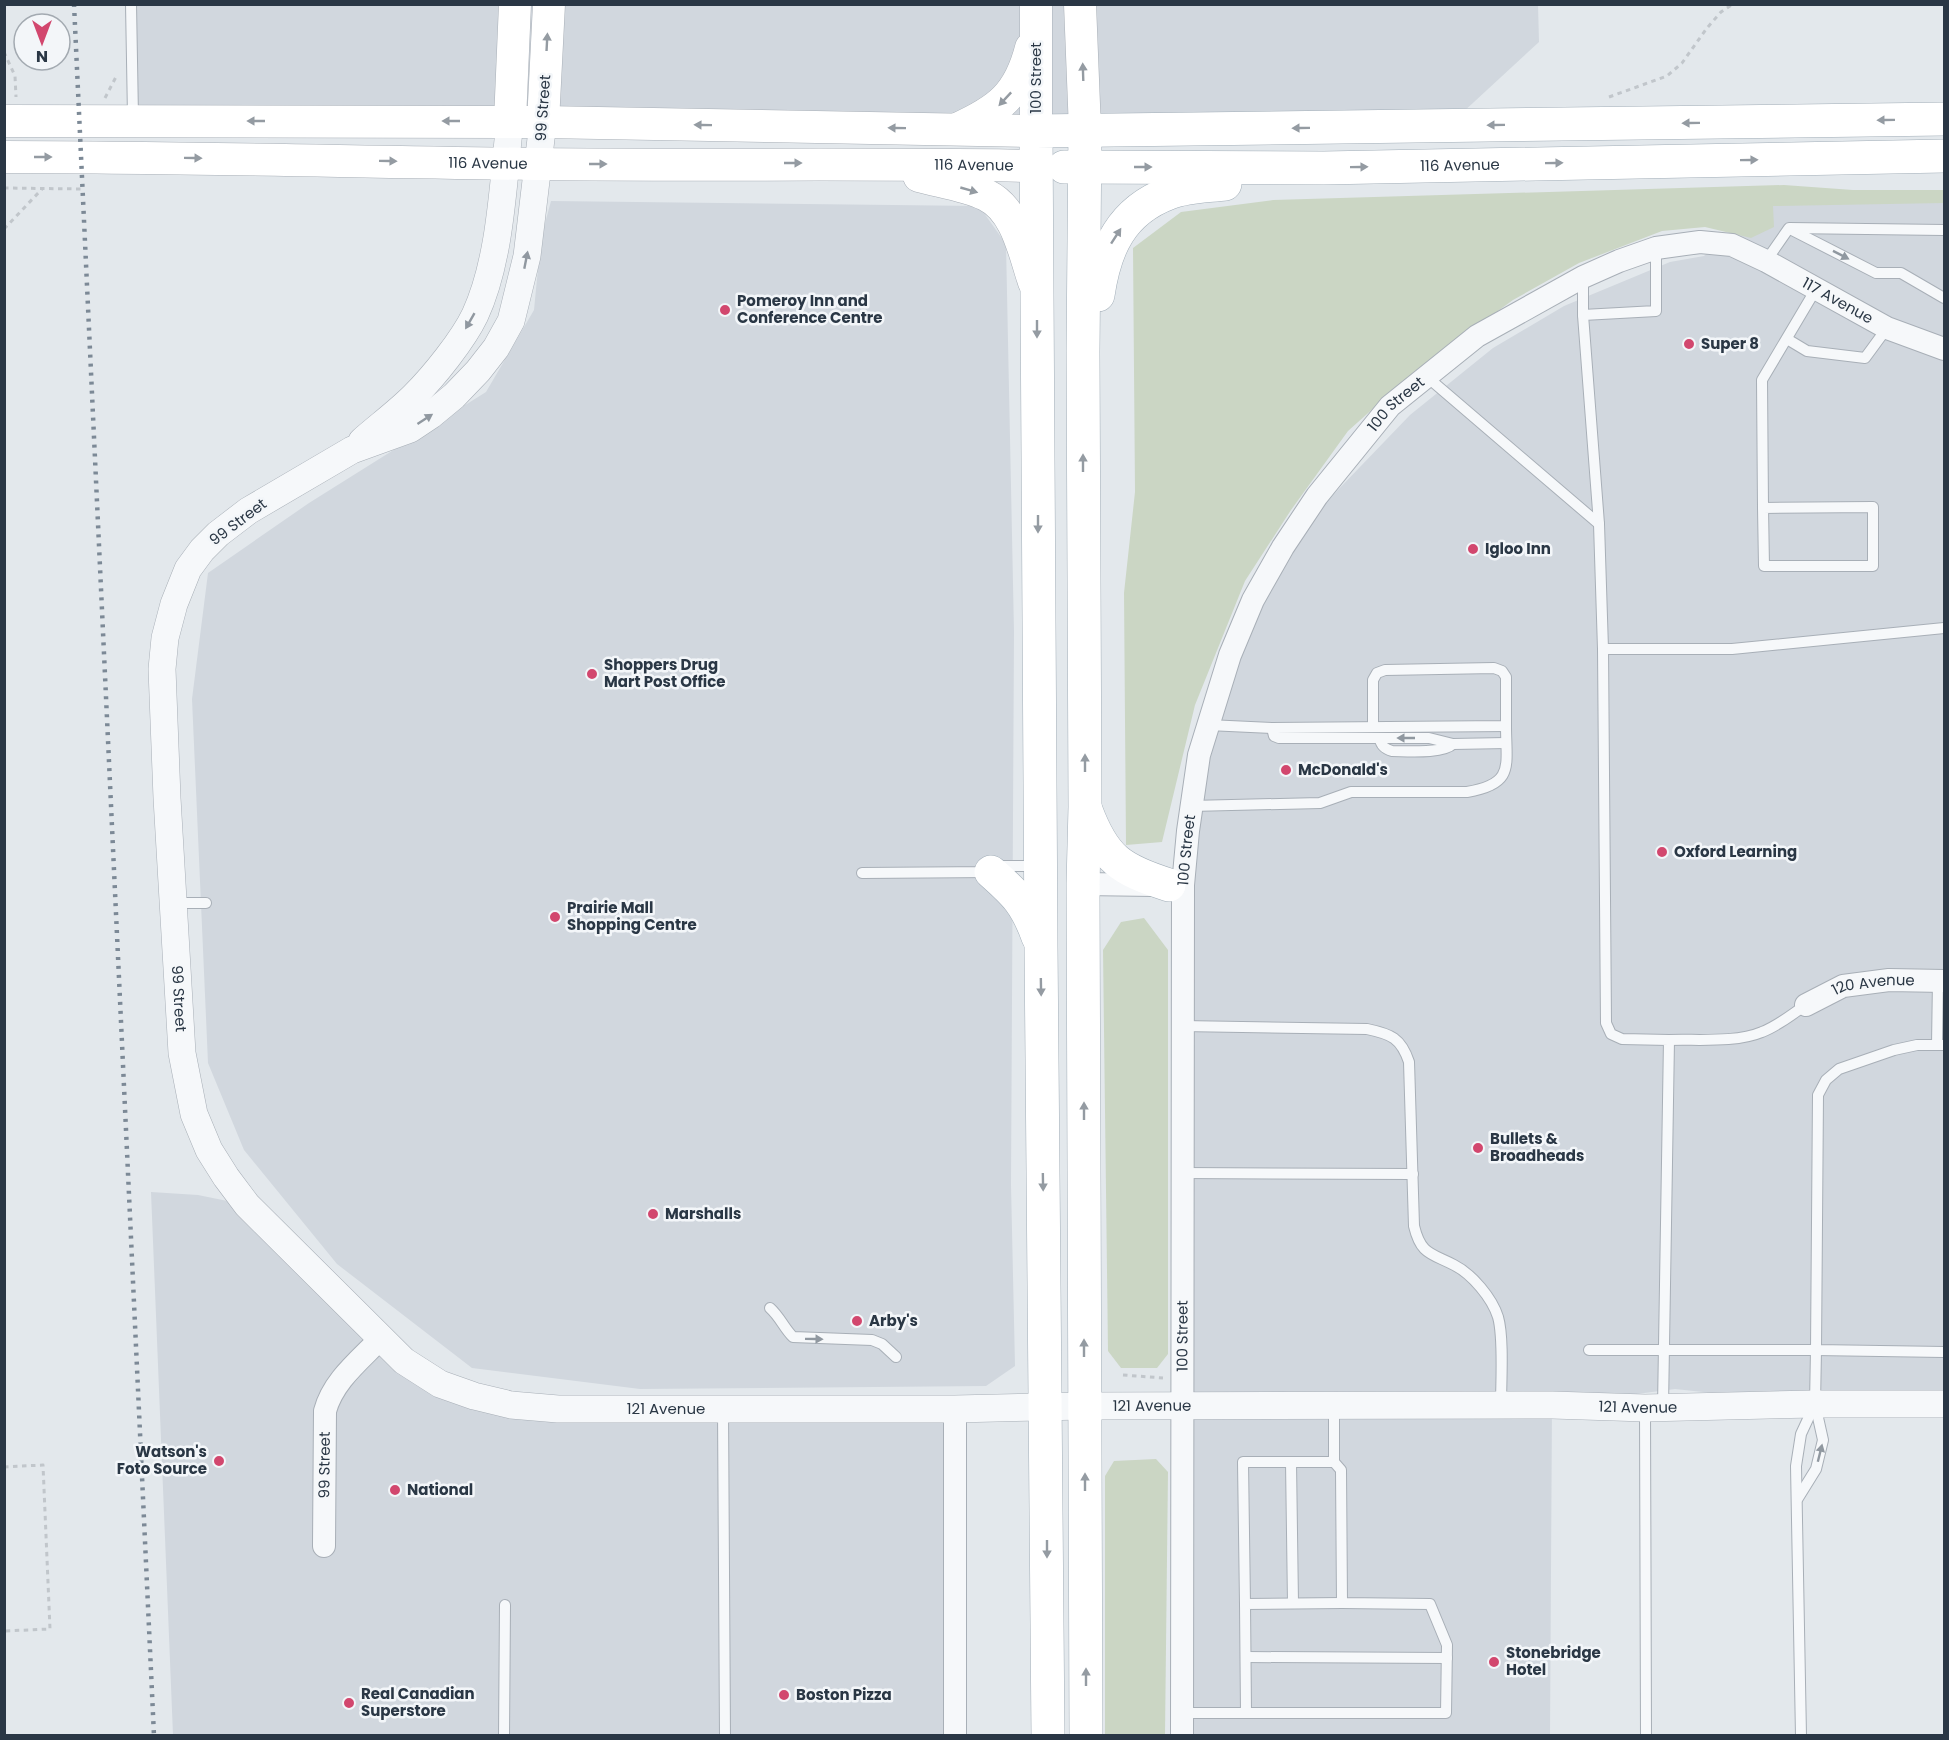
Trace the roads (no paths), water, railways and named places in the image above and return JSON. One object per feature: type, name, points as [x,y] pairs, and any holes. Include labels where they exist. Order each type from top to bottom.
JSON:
[{"type":"main road","name":"99 Street","points":[[510,121],[515,4]]},
{"type":"main road","name":"99 Street","points":[[543,122],[549,4]]},
{"type":"main road","points":[[1080,4],[1085,130],[1083,884],[1086,1736]]},
{"type":"main road","points":[[956,129],[985,116],[1003,102],[1018,84],[1028,60],[1036,16]]},
{"type":"main road","name":"100 Street","points":[[1036,16],[1040,866],[1048,1736]]},
{"type":"main road","points":[[8,110],[133,121],[510,121],[1036,131],[1944,119]]},
{"type":"main road","points":[[133,121],[135,157]]},
{"type":"main road","name":"116 Avenue","points":[[4,157],[539,164],[872,163],[1324,168],[1944,156]]},
{"type":"main road","points":[[872,163],[973,190],[997,202],[1007,213],[1015,228],[1037,290]]},
{"type":"main road","points":[[1083,352],[1105,256],[1112,241],[1136,213],[1152,201],[1170,192],[1270,179],[1324,168]]},
{"type":"main road","points":[[1040,707],[1068,859],[1071,868],[1083,884]]},
{"type":"main road","points":[[1085,807],[1097,835],[1110,855],[1120,865],[1131,872],[1176,885]]},
{"type":"main road","points":[[1040,866],[1057,883],[1063,893],[1084,1061]]},
{"type":"main road","points":[[991,872],[1006,885],[1029,912],[1041,946]]},
{"type":"street","name":"99 Street","points":[[352,450],[414,396],[474,317],[484,292],[494,252],[510,121]]},
{"type":"street","name":"99 Street","points":[[324,1546],[324,1411],[337,1384],[380,1339],[247,1206],[209,1150],[194,1114],[182,1053],[162,669],[165,638],[174,603],[188,568],[218,534],[248,511],[352,450],[410,429],[431,415],[454,396],[496,348],[511,321],[527,256],[543,122]]},
{"type":"street","name":"100 Street","points":[[1182,1724],[1182,1026],[1176,885],[1199,755],[1230,656],[1252,600],[1283,547],[1317,496],[1390,406],[1426,376],[1477,336],[1583,277],[1618,261],[1656,248],[1700,242],[1732,245]]},
{"type":"street","name":"117 Avenue","points":[[1732,245],[1766,261],[1887,328],[1944,349]]},
{"type":"street","points":[[1083,884],[1176,885]]},
{"type":"street","name":"120 Avenue","points":[[1806,1005],[1843,986],[1889,980],[1941,981]]},
{"type":"street","name":"121 Avenue","points":[[380,1339],[404,1361],[440,1384],[511,1405],[558,1409],[1501,1405],[1654,1408],[1944,1404]]},
{"type":"street","points":[[955,1409],[955,1736]]},
{"type":"lane","points":[[131,4],[133,121]]},
{"type":"lane","points":[[1789,228],[1944,230]]},
{"type":"lane","points":[[1766,261],[1789,228]]},
{"type":"lane","points":[[1789,228],[1876,273],[1901,273],[1944,298]]},
{"type":"lane","points":[[1583,315],[1656,311],[1656,248]]},
{"type":"lane","points":[[1583,277],[1583,315],[1599,524],[1603,648],[1606,1023],[1611,1034],[1622,1040],[1744,1037],[1772,1027],[1806,1005]]},
{"type":"lane","points":[[1763,508],[1872,507],[1873,566],[1764,566],[1763,508],[1762,380],[1816,289]]},
{"type":"lane","points":[[1786,339],[1807,351],[1865,358],[1887,328]]},
{"type":"lane","points":[[1426,376],[1599,524]]},
{"type":"lane","points":[[1603,648],[1732,648],[1944,628]]},
{"type":"lane","points":[[1191,806],[1320,803],[1351,792],[1467,792],[1484,789],[1503,777],[1506,769],[1506,677],[1502,671],[1494,668],[1384,670],[1377,673],[1372,680],[1373,727]]},
{"type":"lane","points":[[1208,725],[1272,728],[1506,726]]},
{"type":"lane","points":[[1272,728],[1274,736],[1279,738],[1429,738],[1453,744],[1506,743]]},
{"type":"lane","points":[[862,873],[991,872],[1004,867],[1040,866]]},
{"type":"lane","points":[[173,903],[206,903]]},
{"type":"lane","points":[[1798,1498],[1816,1469],[1823,1440],[1815,1404],[1818,1095],[1826,1080],[1839,1069],[1894,1050],[1917,1045],[1941,1045],[1941,981]]},
{"type":"lane","points":[[1182,1026],[1367,1029],[1393,1036],[1406,1051],[1409,1062],[1414,1226],[1418,1240],[1431,1255],[1454,1265],[1467,1274],[1490,1300],[1500,1329],[1501,1405]]},
{"type":"lane","points":[[1646,1736],[1654,1408],[1665,1350],[1669,1040]]},
{"type":"lane","points":[[1182,1173],[1413,1174]]},
{"type":"lane","points":[[770,1308],[781,1318],[786,1330],[793,1337],[872,1340],[882,1344],[896,1357]]},
{"type":"lane","points":[[1589,1350],[1944,1352]]},
{"type":"lane","points":[[1801,1736],[1796,1466],[1801,1434],[1815,1404]]},
{"type":"lane","points":[[1334,1406],[1334,1462],[1341,1470],[1342,1604]]},
{"type":"lane","points":[[723,1408],[725,1736]]},
{"type":"lane","points":[[1246,1713],[1244,1462],[1334,1462]]},
{"type":"lane","points":[[1291,1462],[1293,1604]]},
{"type":"lane","points":[[1182,1724],[1246,1713],[1446,1713],[1447,1645],[1430,1604],[1245,1604]]},
{"type":"lane","points":[[504,1736],[505,1605]]},
{"type":"lane","points":[[1246,1657],[1447,1658]]},
{"type":"railway","points":[[74,4],[154,1736]]},
{"type":"place","name":"Pomeroy Inn and Conference Centre","points":[[725,310]]},
{"type":"place","name":"Super 8","points":[[1689,344]]},
{"type":"place","name":"Igloo Inn","points":[[1473,549]]},
{"type":"place","name":"Shoppers Drug Mart Post Office","points":[[592,674]]},
{"type":"place","name":"McDonald's","points":[[1286,770]]},
{"type":"place","name":"Oxford Learning","points":[[1662,852]]},
{"type":"place","name":"Prairie Mall Shopping Centre","points":[[555,917]]},
{"type":"place","name":"Bullets & Broadheads","points":[[1478,1148]]},
{"type":"place","name":"Marshalls","points":[[653,1214]]},
{"type":"place","name":"Arby's","points":[[857,1321]]},
{"type":"place","name":"Watson's Foto Source","points":[[219,1461]]},
{"type":"place","name":"National","points":[[395,1490]]},
{"type":"place","name":"Stonebridge Hotel","points":[[1494,1662]]},
{"type":"place","name":"Boston Pizza","points":[[784,1695]]},
{"type":"place","name":"Real Canadian Superstore","points":[[349,1703]]}]
